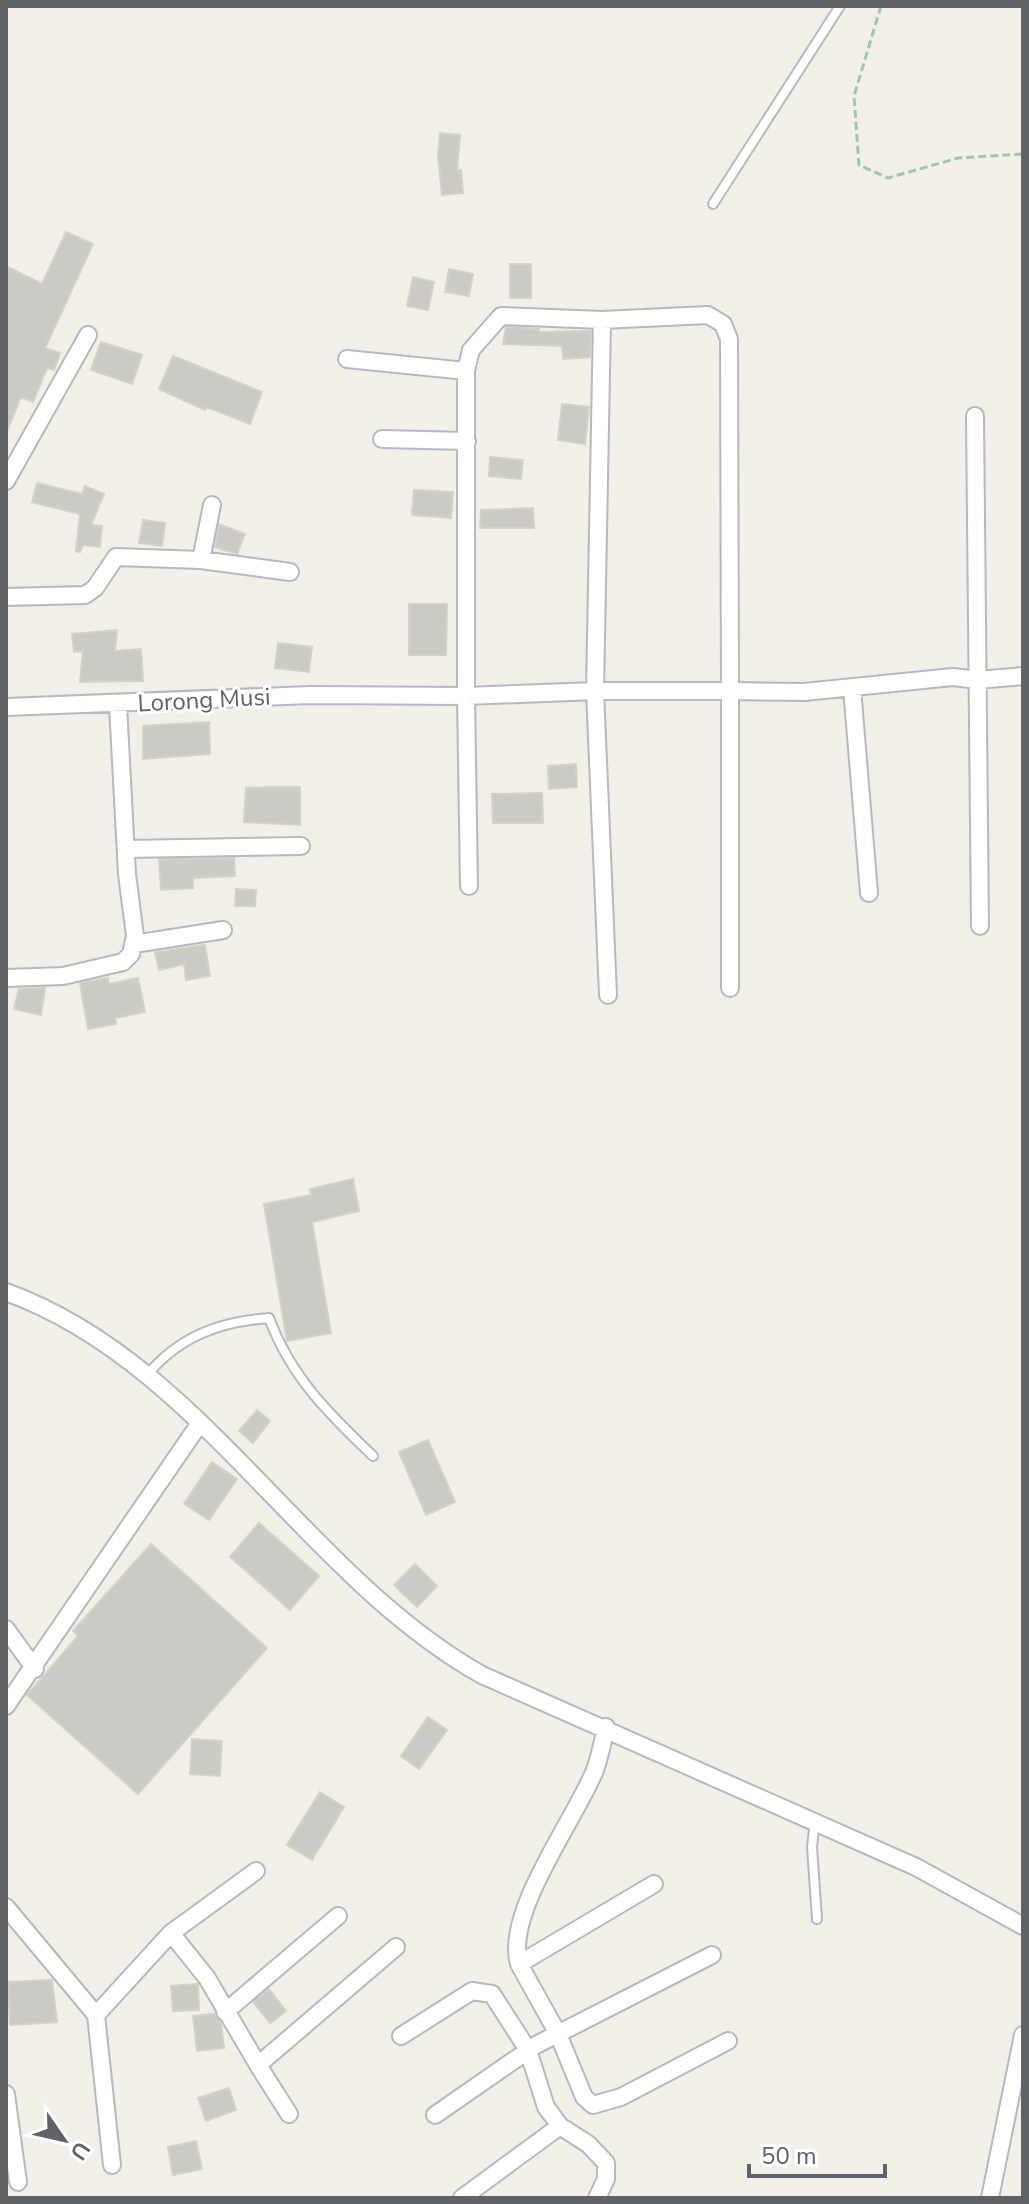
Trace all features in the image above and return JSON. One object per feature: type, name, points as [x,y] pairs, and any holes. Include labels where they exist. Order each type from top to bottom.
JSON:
[{"type":"street","points":[[469,886],[466,371],[471,350],[501,316],[602,320],[708,315],[723,324],[729,339],[730,988]]},
{"type":"street","points":[[602,320],[595,691],[608,995]]},
{"type":"street","points":[[6,481],[88,335]]},
{"type":"street","points":[[347,359],[466,371]]},
{"type":"street","points":[[975,416],[980,926]]},
{"type":"street","points":[[382,439],[467,441]]},
{"type":"street","points":[[201,560],[212,505]]},
{"type":"street","points":[[6,597],[85,595],[95,588],[116,557],[201,560],[290,572]]},
{"type":"street","name":"Lorong Musi","points":[[6,707],[118,705],[310,695],[804,692],[953,677],[978,680],[1023,676]]},
{"type":"street","points":[[852,688],[869,893]]},
{"type":"street","points":[[6,978],[63,976],[123,962],[134,944],[118,705]]},
{"type":"street","points":[[126,849],[301,846]]},
{"type":"street","points":[[134,944],[223,930]]},
{"type":"street","points":[[6,1292],[66,1316],[146,1376],[200,1423],[335,1562],[438,1650],[482,1675],[568,1710],[916,1867],[1023,1926]]},
{"type":"street","points":[[6,1706],[35,1669],[200,1423]]},
{"type":"street","points":[[6,1629],[35,1669]]},
{"type":"street","points":[[597,2198],[606,2179],[606,2163],[588,2144],[560,2126],[546,2107],[542,2042],[515,1952],[520,1929],[546,1861],[595,1770],[606,1727]]},
{"type":"street","points":[[96,2015],[171,1933],[256,1871]]},
{"type":"street","points":[[519,1964],[654,1884]]},
{"type":"street","points":[[6,1907],[96,2015],[112,2165]]},
{"type":"street","points":[[225,2012],[338,1916]]},
{"type":"street","points":[[171,1933],[207,1978],[289,2114]]},
{"type":"street","points":[[258,2065],[396,1947]]},
{"type":"street","points":[[435,2115],[542,2042],[712,1955]]},
{"type":"street","points":[[401,2036],[472,1991],[484,1991],[492,1994],[542,2042],[593,2105],[601,2105],[728,2041]]},
{"type":"street","points":[[990,2198],[1023,2035]]},
{"type":"street","points":[[6,2094],[18,2182]]},
{"type":"street","points":[[462,2198],[560,2126]]},
{"type":"lane","points":[[713,204],[840,6]]},
{"type":"lane","points":[[146,1376],[174,1348],[227,1322],[269,1318],[282,1353],[320,1405],[373,1456]]},
{"type":"lane","points":[[815,1821],[812,1847],[817,1919]]},
{"type":"path","points":[[881,6],[854,96],[859,165],[888,178],[958,158],[1023,154]]},
{"type":"building","points":[[440,133],[460,135],[457,171],[461,170],[463,193],[442,195],[438,155]]},
{"type":"building","points":[[66,232],[93,244],[45,348],[60,353],[54,370],[47,368],[33,402],[21,397],[6,433],[6,266],[42,284]]},
{"type":"building","points":[[510,264],[531,264],[531,298],[510,298]]},
{"type":"building","points":[[449,269],[473,274],[469,296],[445,292]]},
{"type":"building","points":[[413,277],[434,282],[428,310],[407,306]]},
{"type":"building","points":[[506,327],[539,329],[538,332],[591,331],[590,357],[563,359],[562,346],[503,344]]},
{"type":"building","points":[[101,342],[142,355],[132,384],[91,370]]},
{"type":"building","points":[[173,356],[262,392],[250,424],[207,407],[205,410],[159,389]]},
{"type":"building","points":[[562,404],[589,407],[585,444],[558,440]]},
{"type":"building","points":[[490,457],[523,460],[521,479],[489,476]]},
{"type":"building","points":[[37,483],[82,494],[85,486],[104,494],[91,525],[102,526],[100,547],[83,545],[80,552],[76,551],[80,514],[32,502]]},
{"type":"building","points":[[414,490],[453,492],[451,518],[412,515]]},
{"type":"building","points":[[533,508],[534,528],[480,528],[481,510]]},
{"type":"building","points":[[143,520],[165,523],[162,546],[139,543]]},
{"type":"building","points":[[219,524],[245,534],[237,554],[215,547]]},
{"type":"building","points":[[409,604],[447,604],[446,655],[409,655]]},
{"type":"building","points":[[117,630],[115,651],[141,649],[143,681],[80,682],[83,651],[74,652],[72,634]]},
{"type":"building","points":[[278,643],[312,647],[309,672],[275,668]]},
{"type":"building","points":[[209,722],[210,754],[143,759],[143,726]]},
{"type":"building","points":[[576,764],[577,787],[549,789],[548,766]]},
{"type":"building","points":[[300,787],[300,825],[244,822],[246,788]]},
{"type":"building","points":[[542,793],[543,823],[493,823],[492,794]]},
{"type":"building","points":[[234,858],[235,876],[193,878],[193,888],[161,890],[159,859]]},
{"type":"building","points":[[236,889],[256,890],[255,906],[235,906]]},
{"type":"building","points":[[205,945],[210,976],[186,980],[184,964],[159,970],[155,952]]},
{"type":"building","points":[[108,978],[109,984],[138,978],[145,1012],[115,1018],[116,1024],[88,1029],[80,983]]},
{"type":"building","points":[[45,988],[41,1015],[14,1009],[19,989]]},
{"type":"building","points":[[353,1179],[359,1211],[312,1222],[331,1333],[287,1341],[264,1204],[311,1195],[310,1189]]},
{"type":"building","points":[[257,1410],[270,1421],[253,1443],[239,1431]]},
{"type":"building","points":[[428,1440],[455,1502],[426,1515],[399,1452]]},
{"type":"building","points":[[212,1462],[237,1479],[209,1520],[184,1504]]},
{"type":"building","points":[[259,1523],[319,1576],[290,1610],[230,1557]]},
{"type":"building","points":[[151,1544],[267,1648],[138,1794],[27,1695],[78,1636],[73,1631]]},
{"type":"building","points":[[415,1564],[437,1586],[417,1607],[394,1585]]},
{"type":"building","points":[[428,1717],[447,1730],[419,1769],[401,1756]]},
{"type":"building","points":[[192,1739],[222,1741],[220,1776],[190,1774]]},
{"type":"building","points":[[320,1792],[344,1807],[312,1860],[287,1845]]},
{"type":"building","points":[[52,1980],[57,2022],[10,2025],[8,1982]]},
{"type":"building","points":[[198,1984],[199,2010],[173,2011],[171,1986]]},
{"type":"building","points":[[269,1989],[286,2011],[270,2023],[253,2002]]},
{"type":"building","points":[[214,2014],[221,2024],[224,2048],[197,2051],[193,2016]]},
{"type":"building","points":[[229,2088],[236,2110],[206,2121],[198,2098]]},
{"type":"building","points":[[196,2141],[202,2169],[173,2175],[168,2147]]}]
